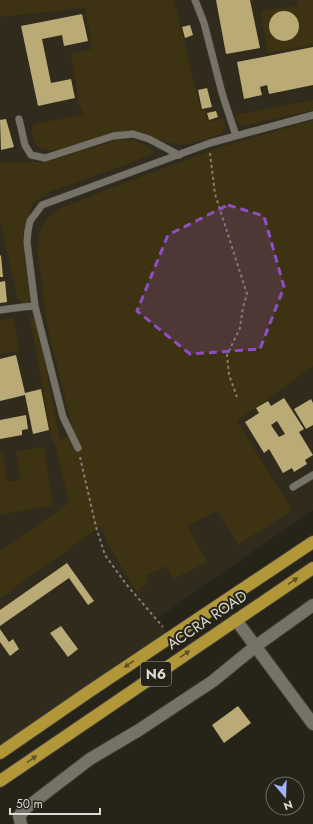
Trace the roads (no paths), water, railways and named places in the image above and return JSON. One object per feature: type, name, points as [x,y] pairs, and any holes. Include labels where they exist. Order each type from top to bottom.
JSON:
[{"type":"highway","name":"ACCRA ROAD","points":[[0,753],[87,692],[313,542]]},
{"type":"highway","name":"ACCRA ROAD","points":[[0,781],[313,568]]},
{"type":"street","points":[[21,824],[19,816],[26,808],[90,759],[139,730],[213,681],[256,646],[313,605]]},
{"type":"street","points":[[236,620],[313,724]]},
{"type":"lane","points":[[195,0],[204,24],[222,93],[236,136]]},
{"type":"lane","points":[[78,448],[63,417],[36,306],[28,242],[30,221],[35,213],[42,205],[210,143],[313,115]]},
{"type":"lane","points":[[19,118],[25,144],[31,155],[45,158],[113,136],[133,134],[179,155]]},
{"type":"lane","points":[[0,310],[22,306],[36,306]]},
{"type":"lane","points":[[293,487],[313,475]]}]
